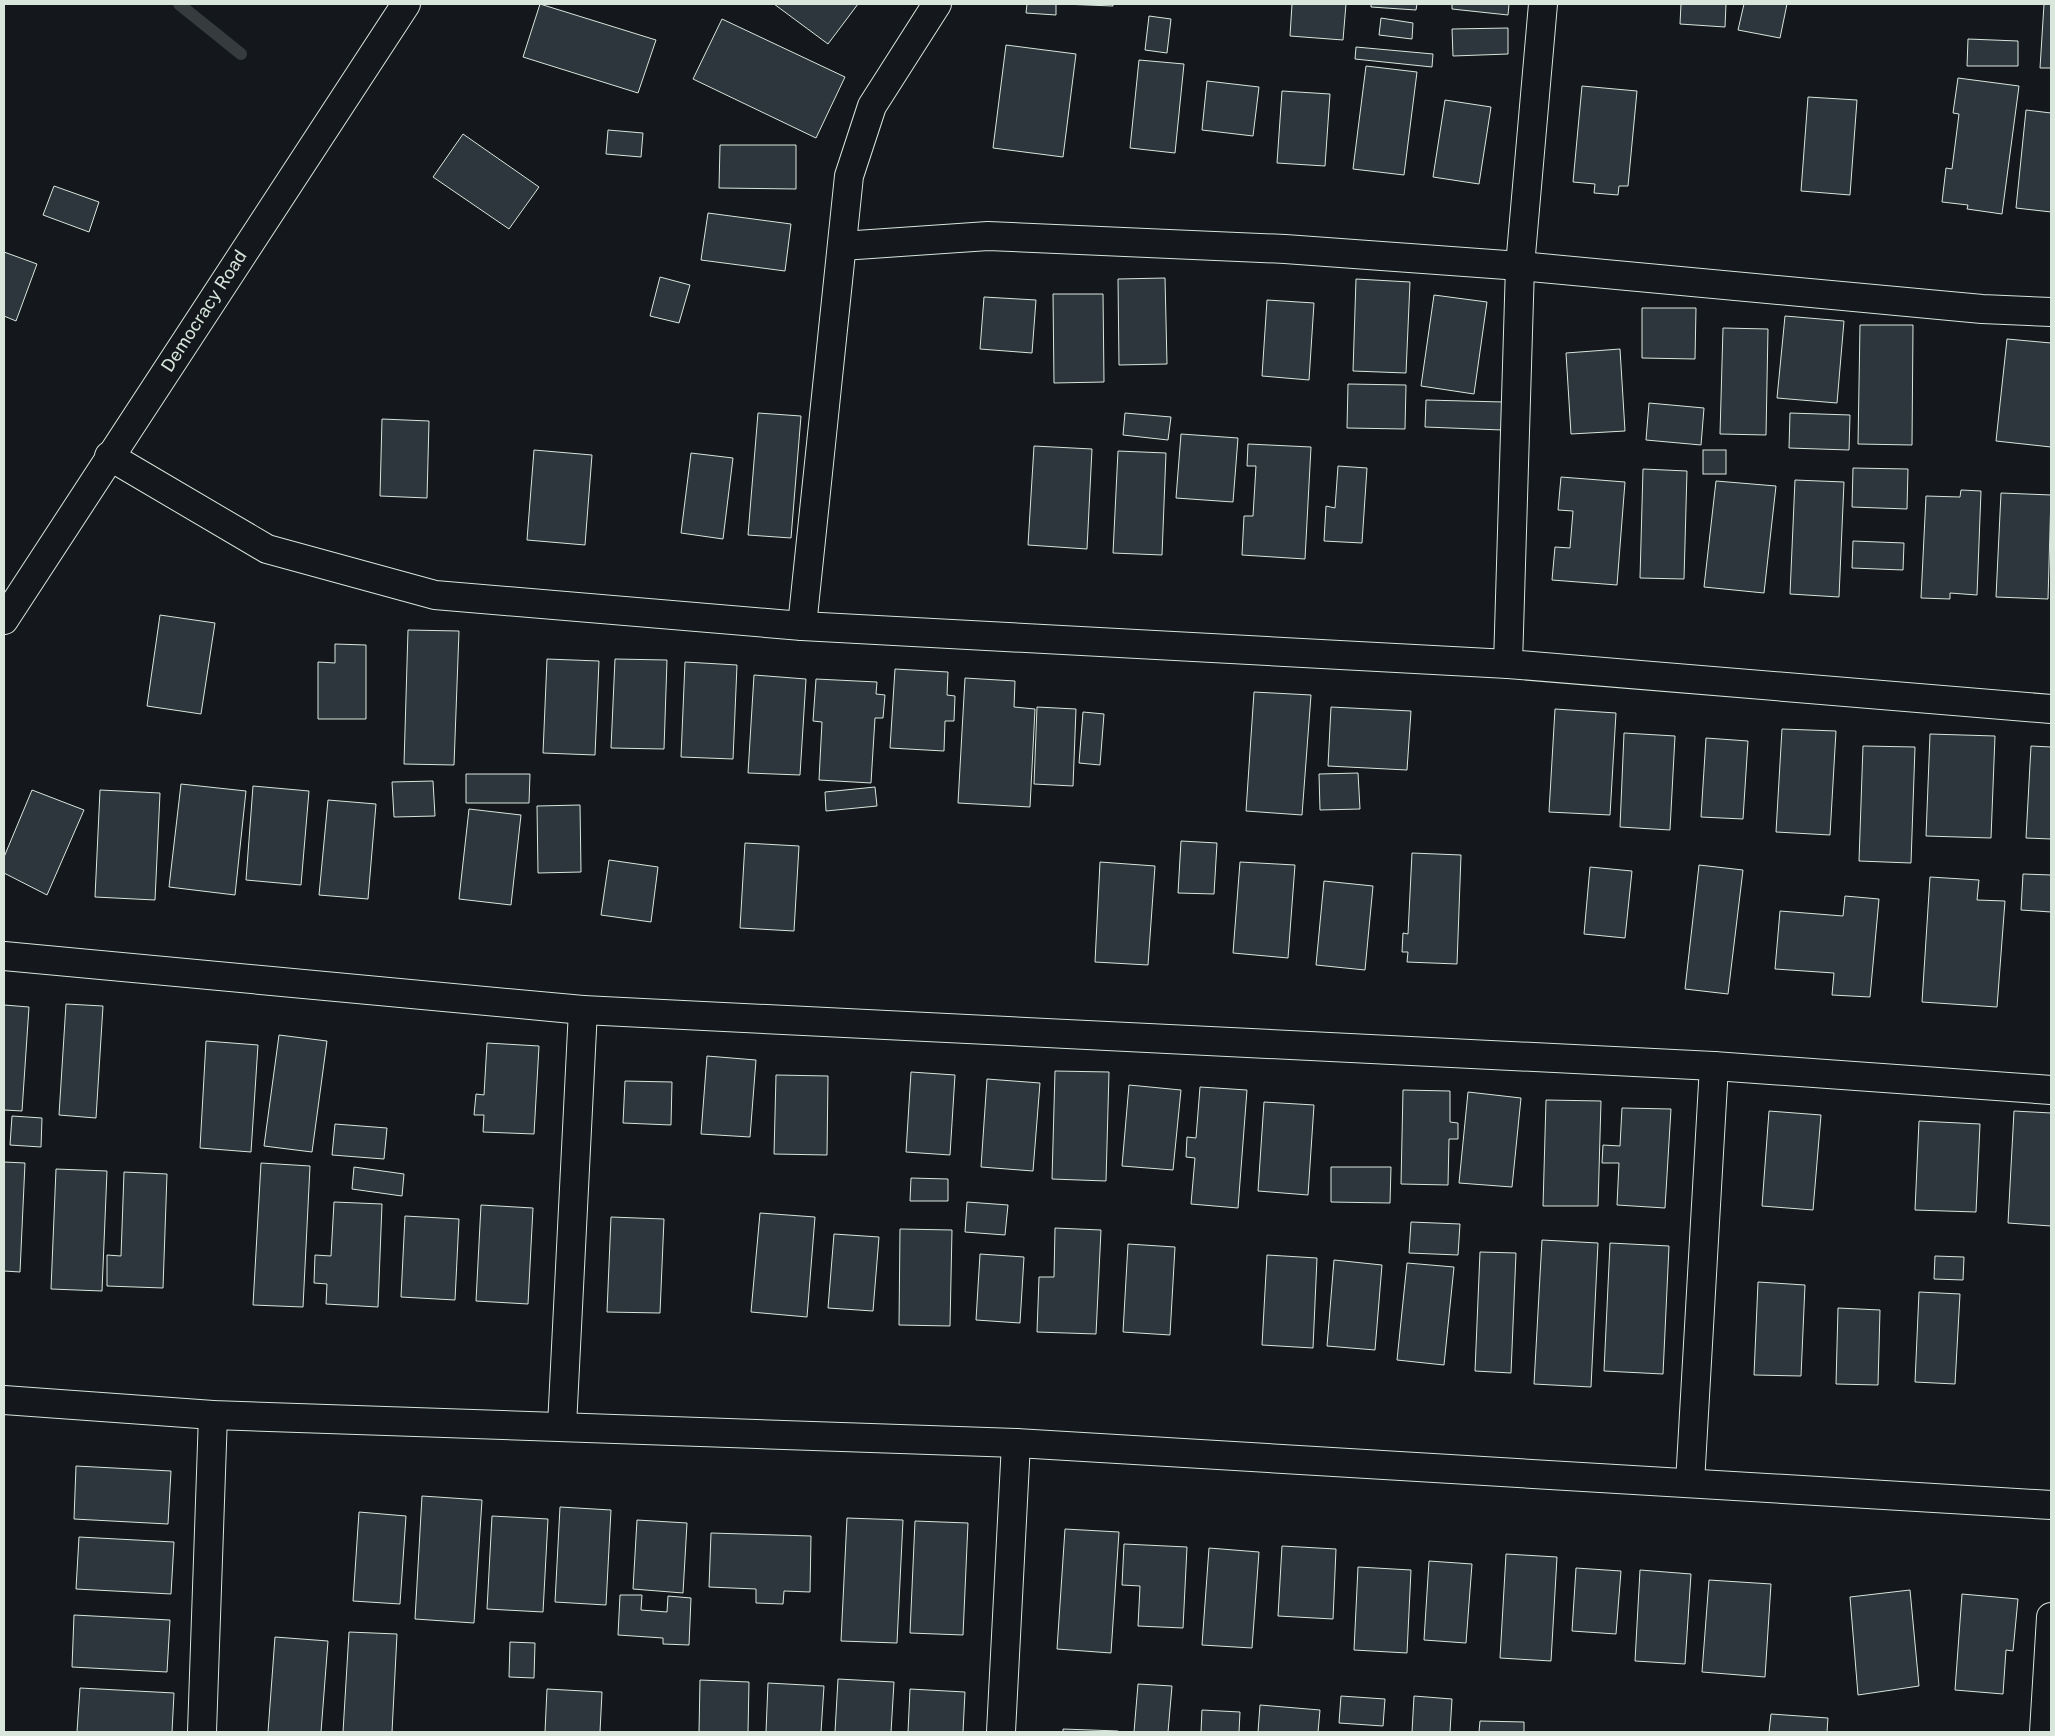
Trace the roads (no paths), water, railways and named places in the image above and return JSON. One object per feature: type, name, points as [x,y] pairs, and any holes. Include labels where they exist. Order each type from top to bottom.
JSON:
[{"type":"street","name":"Democracy Road","points":[[4,620],[109,456],[406,4]]},
{"type":"street","points":[[802,626],[849,176],[872,106],[937,4]]},
{"type":"street","points":[[1508,664],[1520,266],[1543,4]]},
{"type":"street","points":[[842,246],[988,236],[1285,249],[1520,266],[1982,309],[2051,312]]},
{"type":"street","points":[[109,456],[266,549],[435,595],[802,626],[1508,664],[2051,708]]},
{"type":"street","points":[[4,956],[583,1010],[1714,1066],[2051,1090]]},
{"type":"street","points":[[562,1426],[583,1010]]},
{"type":"street","points":[[1690,1483],[1714,1066]]},
{"type":"street","points":[[4,1400],[213,1414],[1016,1443],[2051,1505]]},
{"type":"street","points":[[202,1732],[213,1414]]},
{"type":"street","points":[[1001,1732],[1016,1443]]},
{"type":"street","points":[[2044,1732],[2051,1617]]},
{"type":"waterway","points":[[179,4],[241,54]]}]
